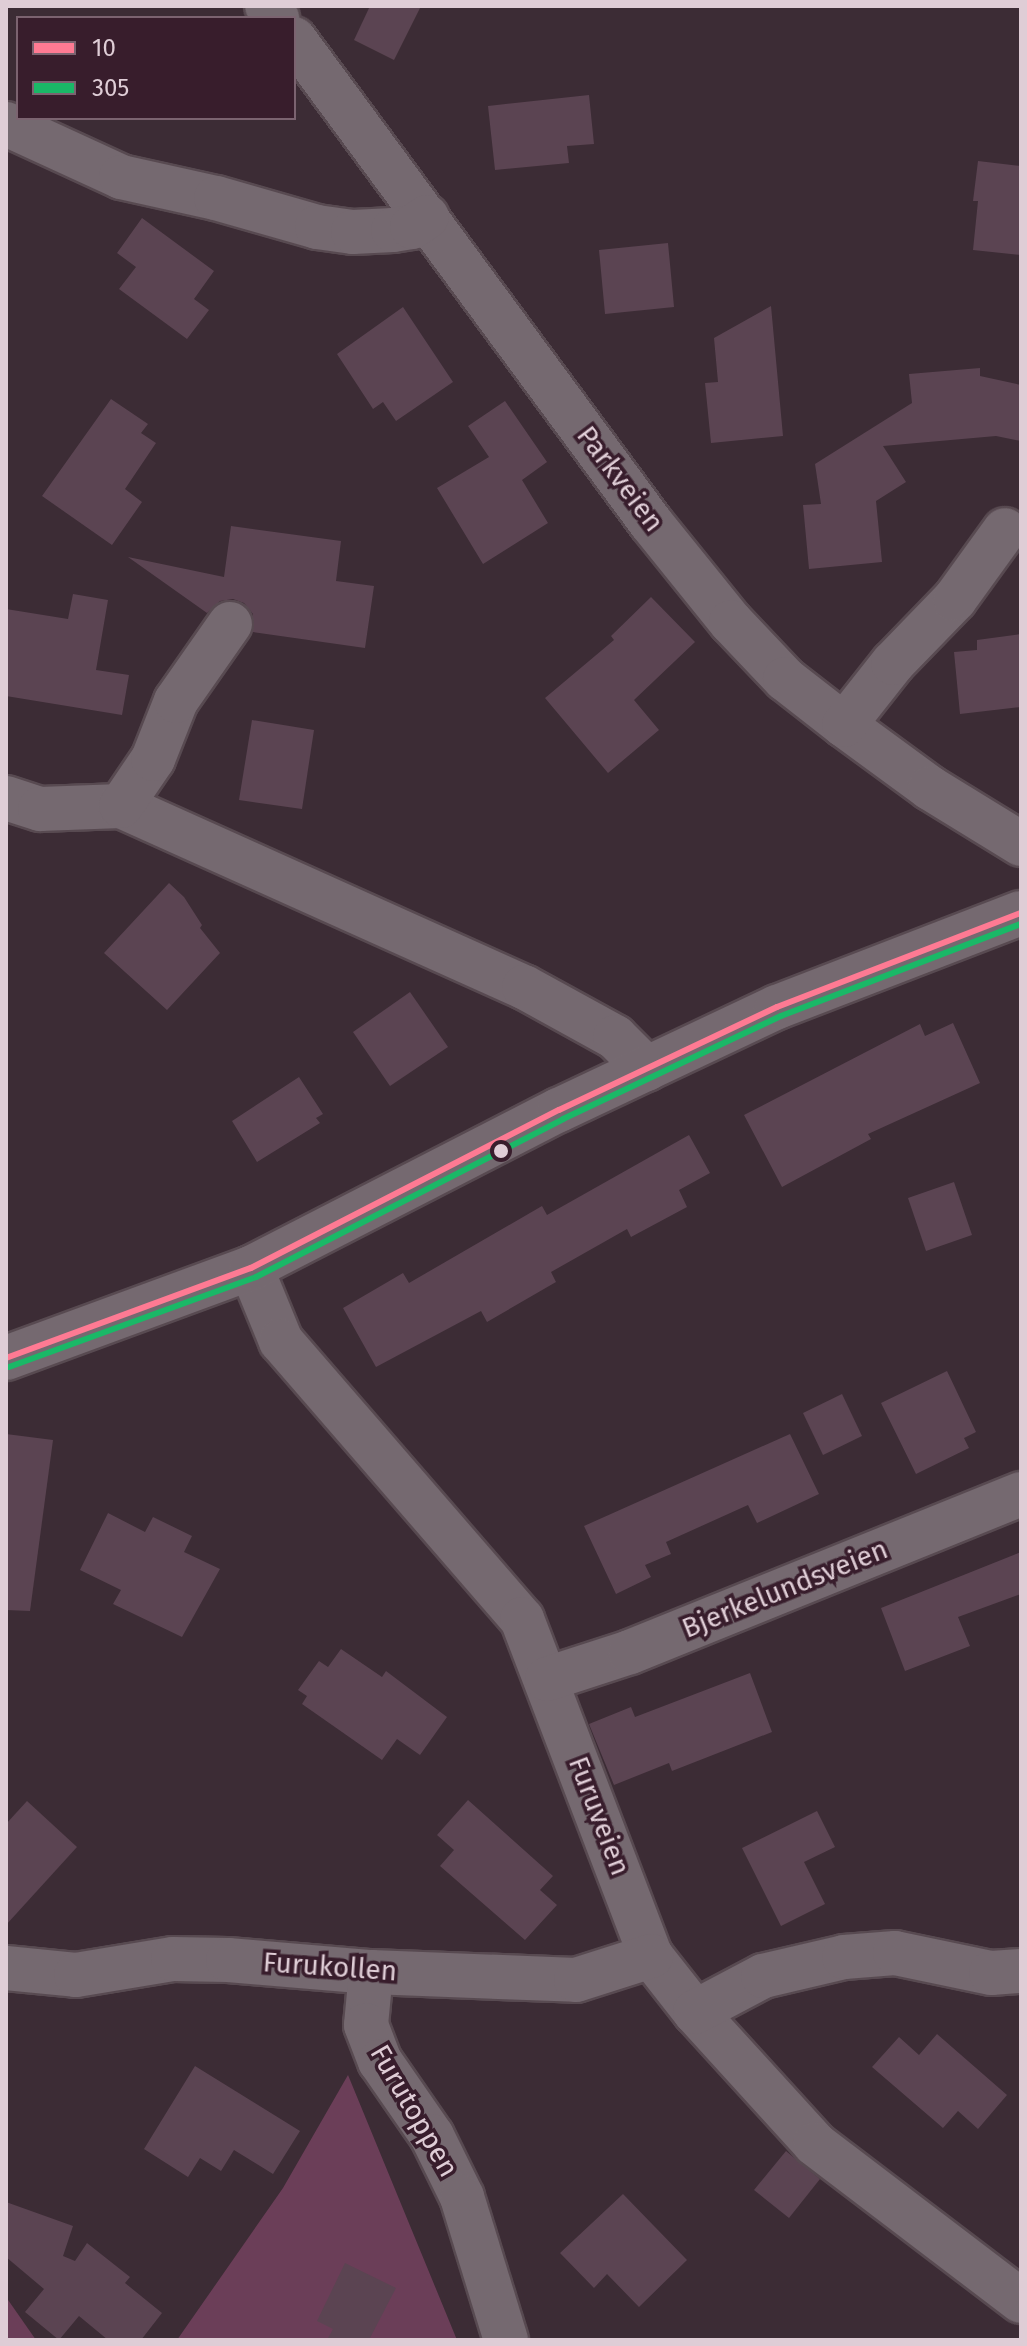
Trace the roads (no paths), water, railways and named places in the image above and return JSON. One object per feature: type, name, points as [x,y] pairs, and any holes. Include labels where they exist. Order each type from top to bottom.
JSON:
[{"type":"street","name":"Parkveien","points":[[296,42],[651,523],[731,622],[785,679],[844,725],[930,788],[1021,844]]},
{"type":"street","points":[[6,124],[121,177],[216,198],[317,227],[353,232],[393,230],[412,227],[427,217]]},
{"type":"street","points":[[844,725],[893,663],[955,599],[1005,530]]},
{"type":"street","points":[[121,806],[153,759],[176,701],[230,624]]},
{"type":"street","points":[[23,804],[121,806],[524,987],[615,1037],[647,1069]]},
{"type":"street","points":[[6,1358],[251,1268],[777,1007],[1021,913]]},
{"type":"street","name":"Furuveien","points":[[251,1268],[281,1341],[522,1619],[651,1956],[695,2012],[815,2144],[1021,2301]]},
{"type":"street","name":"Bjerkelundsveien","points":[[547,1679],[630,1652],[1021,1494]]},
{"type":"street","points":[[695,2012],[763,1976],[844,1957],[895,1953],[991,1973],[1021,1971]]},
{"type":"street","name":"Furukollen","points":[[6,1968],[76,1975],[173,1959],[371,1972],[576,1980],[651,1956]]},
{"type":"street","name":"Furutoppen","points":[[371,1972],[366,2025],[380,2061],[432,2136],[462,2197],[506,2340]]}]
